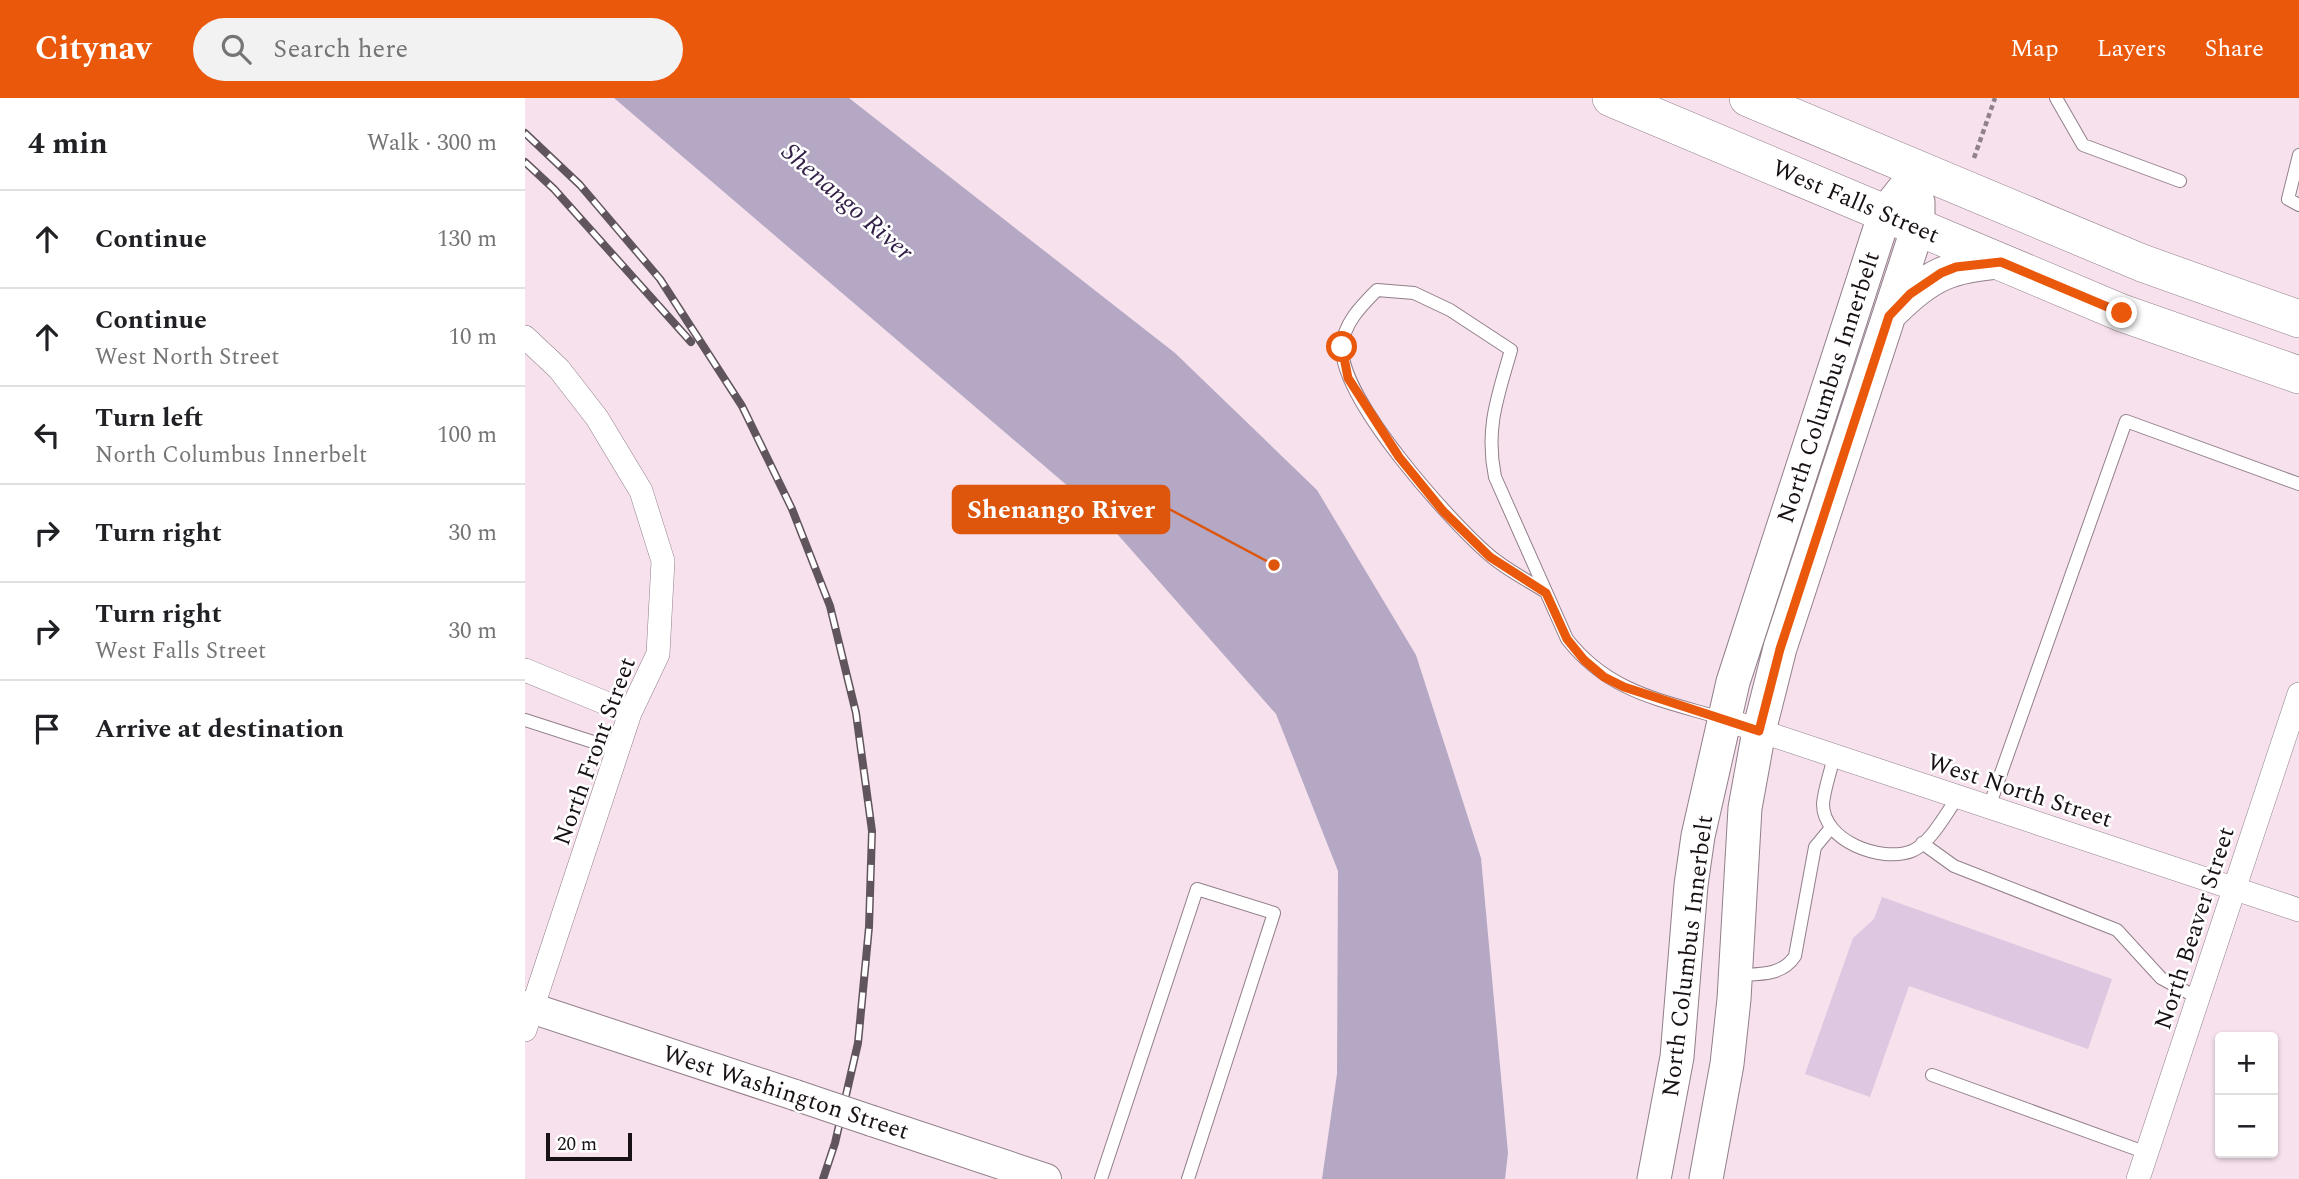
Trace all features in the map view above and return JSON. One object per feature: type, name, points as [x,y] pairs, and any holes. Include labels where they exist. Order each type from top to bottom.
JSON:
[{"type":"main road","name":"West Falls Street","points":[[1611,98],[2122,313],[2299,375]]},
{"type":"main road","points":[[1748,98],[2142,264],[2299,319]]},
{"type":"main road","name":"North Columbus Innerbelt","points":[[1654,1179],[1677,1057],[1694,860],[1724,719],[1759,594],[1885,213],[1919,170]]},
{"type":"main road","name":"North Columbus Innerbelt","points":[[1706,1179],[1727,1064],[1745,808],[1759,731],[1780,649],[1918,227],[1919,170]]},
{"type":"main road","points":[[1889,316],[1910,294],[1941,273],[1956,267],[2001,262]]},
{"type":"street","name":"North Front Street","points":[[525,337],[559,369],[597,418],[641,491],[663,561],[658,654],[630,713],[527,1014]]},
{"type":"street","points":[[525,670],[630,713]]},
{"type":"street","name":"North Beaver Street","points":[[2138,1179],[2299,694]]},
{"type":"street","name":"West North Street","points":[[1724,719],[2299,910]]},
{"type":"street","name":"West Washington Street","points":[[527,1014],[795,1095],[1047,1179]]},
{"type":"lane","points":[[2056,98],[2083,145],[2180,181]]},
{"type":"lane","points":[[2299,155],[2288,199],[2299,205]]},
{"type":"lane","points":[[1546,593],[1490,557],[1443,511],[1399,457],[1348,378],[1342,347],[1353,315],[1377,290],[1414,293],[1450,310],[1511,350],[1491,419],[1489,448],[1495,477],[1567,639],[1584,660],[1604,677],[1624,687],[1724,719]]},
{"type":"lane","points":[[1989,807],[2126,421],[2299,484]]},
{"type":"lane","points":[[525,720],[618,750]]},
{"type":"lane","points":[[1834,756],[1823,805],[1830,829],[1844,841],[1869,850],[1899,853],[1913,850],[1922,843],[1958,797]]},
{"type":"lane","points":[[1735,975],[1770,973],[1788,967],[1795,956],[1815,847],[1830,829]]},
{"type":"lane","points":[[1922,843],[1954,866],[2117,930],[2161,978],[2198,998]]},
{"type":"lane","points":[[1101,1179],[1197,889],[1274,913],[1188,1179]]},
{"type":"lane","points":[[1933,1075],[2147,1153]]},
{"type":"path","points":[[1971,165],[1995,98]]},
{"type":"water","points":[[614,98],[849,98],[1175,353],[1317,490],[1416,655],[1481,858],[1508,1153],[1505,1179],[1322,1179],[1337,1074],[1338,871],[1276,714],[1097,511]]},
{"type":"building","points":[[1882,897],[2112,979],[2088,1049],[1909,986],[1870,1097],[1805,1074],[1853,938],[1874,919]]},
{"type":"railway","points":[[525,133],[580,185],[660,279],[742,406],[792,509],[830,606],[856,713],[872,831],[869,927],[858,1043],[835,1143],[823,1179]]},
{"type":"railway","points":[[525,162],[554,189],[691,342]]},
{"type":"place","name":"Shenango River","points":[[1274,565]]},
{"type":"route","points":[[1342,347],[1348,378],[1399,457],[1443,511],[1490,557],[1546,593],[1567,639],[1584,660],[1604,677],[1624,687],[1759,731],[1780,649],[1889,316],[1924,282],[1941,273],[1975,263],[2001,262],[2122,313]]}]
